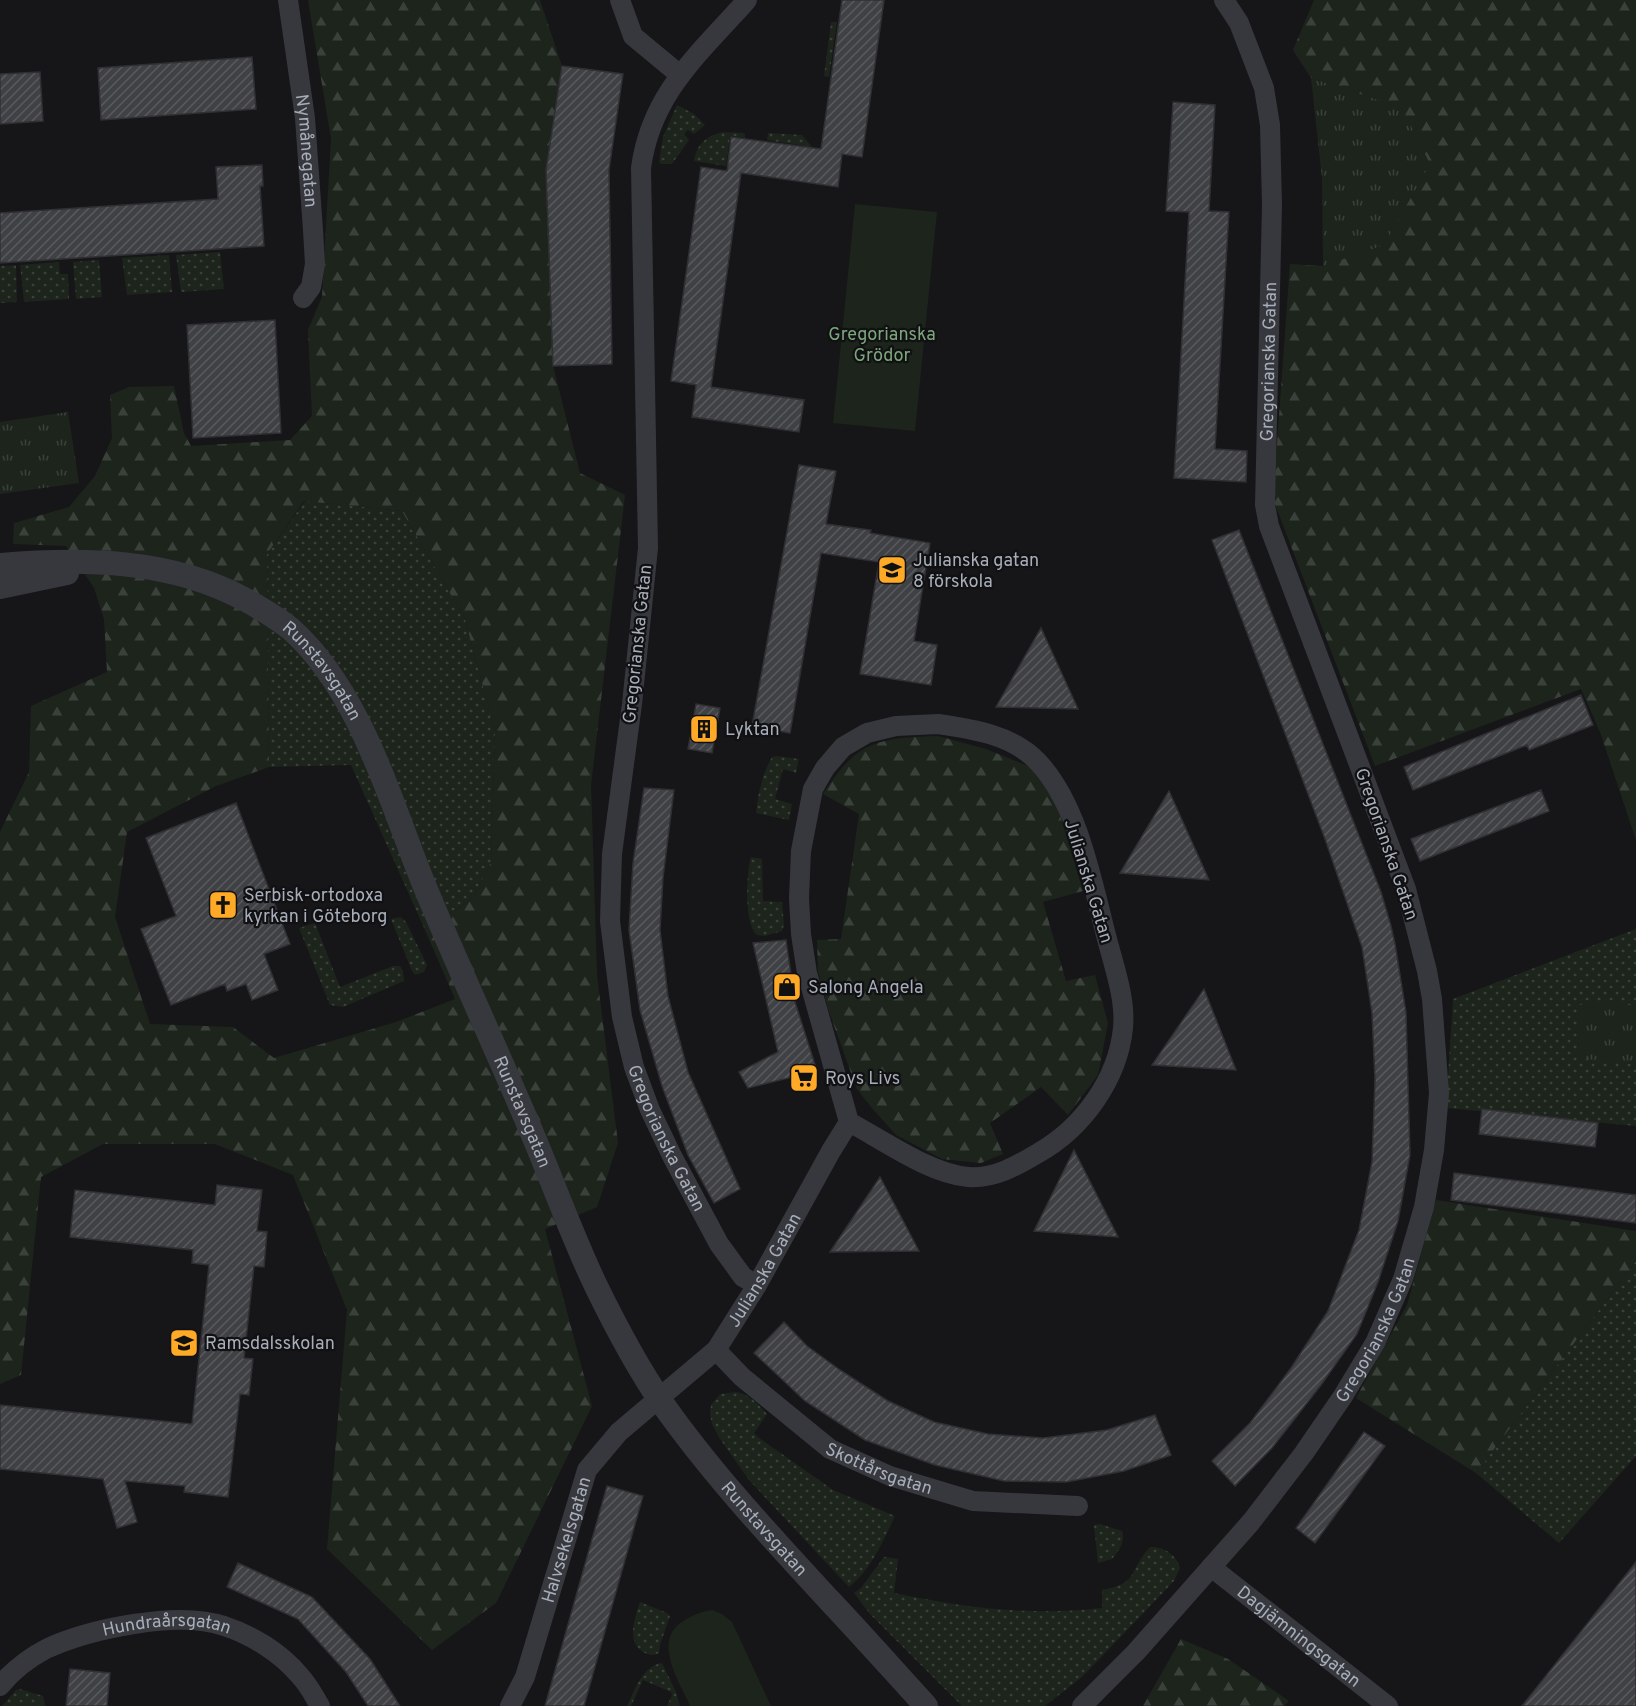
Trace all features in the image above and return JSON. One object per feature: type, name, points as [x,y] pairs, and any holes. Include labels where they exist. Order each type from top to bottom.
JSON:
[{"type":"street","name":"Nymånegatan","points":[[288,0],[305,118],[315,264],[311,287],[303,298]]},
{"type":"street","points":[[620,0],[633,36],[680,75]]},
{"type":"street","name":"Gregorianska Gatan","points":[[747,0],[680,75],[659,106],[643,152],[641,168],[648,548],[632,704],[612,854],[610,921],[622,1017],[634,1067],[650,1110],[719,1244],[743,1277],[757,1285]]},
{"type":"street","name":"Gregorianska Gatan","points":[[1082,1706],[1137,1652],[1251,1522],[1304,1454],[1375,1343],[1404,1279],[1424,1207],[1434,1150],[1439,1093],[1432,999],[1406,889],[1269,526],[1265,505],[1272,205],[1270,125],[1264,88],[1239,23],[1224,0]]},
{"type":"street","name":"Runstavsgatan","points":[[0,566],[46,561],[147,566],[207,581],[265,610],[291,630],[337,683],[358,722],[424,885],[596,1285],[659,1398],[691,1443],[748,1512],[926,1706]]},
{"type":"street","name":"Runstavsgatan","points":[[0,587],[119,564]]},
{"type":"street","name":"Julianska Gatan","points":[[659,1398],[716,1350],[757,1285],[849,1122],[807,973],[801,934],[799,898],[801,851],[813,789],[825,768],[843,747],[867,733],[896,726],[938,724],[966,728],[999,737],[1038,762],[1060,794],[1078,834],[1120,988],[1124,1027],[1109,1079],[1082,1119],[1048,1147],[1014,1167],[986,1176],[968,1177],[938,1170],[849,1122]]},
{"type":"street","name":"Skottårsgatan","points":[[716,1350],[742,1377],[830,1449],[890,1476],[973,1501],[1078,1506]]},
{"type":"street","name":"Halvsekelsgatan","points":[[510,1706],[525,1677],[587,1470],[619,1432],[659,1398]]},
{"type":"street","name":"Dagjämningsgatan","points":[[1211,1567],[1388,1706]]},
{"type":"street","name":"Hundraårsgatan","points":[[0,1686],[10,1673],[35,1656],[69,1640],[133,1624],[183,1620],[223,1625],[254,1639],[301,1676],[320,1706]]},
{"type":"green space","points":[[308,0],[540,0],[562,66],[546,170],[553,366],[580,473],[625,495],[591,785],[597,975],[618,1143],[597,1207],[545,1229],[592,1406],[496,1603],[432,1650],[327,1549],[347,1310],[293,1175],[215,1144],[103,1144],[41,1177],[21,1375],[0,1384],[0,832],[29,772],[31,706],[107,672],[104,619],[94,588],[66,546],[13,544],[14,523],[69,507],[95,476],[112,438],[110,395],[129,387],[174,386],[184,433],[191,446],[290,440],[312,416],[308,330],[322,297],[331,139]],"holes":[[[304,501],[402,511],[465,619],[495,732],[491,862],[473,898],[425,930],[455,999],[396,1022],[274,1058],[233,1027],[150,1024],[115,917],[127,832],[216,786],[269,767],[267,554]]]},
{"type":"green space","points":[[1314,0],[1636,0],[1636,840],[1600,732],[1581,689],[1375,766],[1273,499],[1290,264],[1323,266],[1401,108],[1311,78],[1293,50]]},
{"type":"green space","points":[[831,22],[837,22],[829,77],[824,76]]},
{"type":"green space","points":[[1311,78],[1402,108],[1430,164],[1384,245],[1323,266],[1322,178]]},
{"type":"green space","points":[[677,105],[694,114],[705,125],[694,134],[688,130],[684,134],[689,140],[672,164],[661,164],[659,162],[663,137]]},
{"type":"green space","points":[[722,132],[744,133],[745,135],[745,138],[730,136],[726,166],[694,161],[700,145],[711,136]]},
{"type":"green space","points":[[768,133],[802,135],[812,147],[767,140]]},
{"type":"green space","name":"Gregorianska Grödor","points":[[855,204],[937,212],[915,431],[833,423]]},
{"type":"green space","points":[[220,252],[224,289],[181,292],[176,255]]},
{"type":"green space","points":[[169,255],[172,292],[127,295],[122,258]]},
{"type":"green space","points":[[99,260],[102,297],[76,299],[73,262]]},
{"type":"green space","points":[[59,262],[60,274],[68,274],[69,299],[24,302],[20,265]]},
{"type":"green space","points":[[16,265],[17,302],[0,303],[0,266]]},
{"type":"green space","points":[[68,412],[79,483],[0,494],[0,422]]},
{"type":"green space","points":[[305,501],[402,511],[465,619],[495,732],[491,862],[473,898],[425,930],[351,765],[269,767],[267,554]]},
{"type":"green space","points":[[938,736],[986,749],[1033,768],[1054,795],[1083,891],[1043,902],[1066,981],[1095,975],[1108,1023],[1098,1075],[1068,1115],[1041,1087],[990,1123],[1003,1154],[981,1163],[942,1159],[896,1135],[871,1107],[857,1089],[828,1009],[818,971],[817,940],[841,939],[859,814],[823,794],[847,763],[870,746],[899,738]]},
{"type":"green space","points":[[772,757],[799,759],[796,773],[783,769],[775,799],[792,804],[789,820],[756,813],[759,791],[766,770]]},
{"type":"green space","points":[[751,857],[762,859],[763,901],[782,902],[784,925],[782,931],[765,936],[757,935],[753,929],[748,910],[747,886]]},
{"type":"green space","points":[[401,917],[406,922],[427,965],[424,972],[415,975],[391,919]]},
{"type":"green space","points":[[315,923],[340,987],[393,966],[400,966],[404,981],[343,1007],[330,1005],[299,928]]},
{"type":"green space","points":[[1636,929],[1636,1126],[1446,1108],[1453,999]]},
{"type":"green space","points":[[1612,1000],[1636,1007],[1636,1062],[1629,1064],[1580,1058],[1579,1005]]},
{"type":"green space","points":[[1436,1200],[1636,1231],[1636,1261],[1476,1473],[1356,1398],[1407,1305]]},
{"type":"green space","points":[[1636,1261],[1636,1456],[1559,1543],[1476,1473]]},
{"type":"green space","points":[[736,1392],[749,1397],[767,1414],[754,1433],[759,1438],[833,1490],[895,1516],[870,1564],[849,1587],[749,1480],[720,1439],[712,1424],[711,1405],[720,1394]]},
{"type":"green space","points":[[1100,1524],[1122,1531],[1123,1539],[1112,1559],[1098,1563],[1094,1525]]},
{"type":"green space","points":[[1150,1547],[1164,1550],[1176,1559],[1180,1568],[1174,1581],[1083,1676],[1045,1706],[962,1706],[870,1614],[854,1593],[861,1588],[884,1557],[898,1559],[894,1593],[947,1603],[1022,1611],[1102,1608],[1102,1590],[1123,1584],[1129,1579]]},
{"type":"green space","points":[[640,1602],[670,1616],[659,1653],[655,1655],[639,1649],[633,1637]]},
{"type":"green space","points":[[712,1610],[732,1622],[771,1706],[690,1706],[671,1662],[669,1640],[673,1630],[689,1617]]},
{"type":"green space","points":[[1181,1639],[1228,1659],[1289,1701],[1284,1706],[1143,1706]]},
{"type":"green space","points":[[662,1663],[680,1706],[667,1706],[671,1692],[643,1680],[631,1706],[627,1706],[644,1674],[655,1665]]},
{"type":"green space","points":[[20,1689],[43,1696],[45,1706],[2,1706],[16,1690]]},
{"type":"building","points":[[842,0],[884,0],[862,157],[842,154],[838,187],[741,173],[711,387],[804,400],[799,432],[692,417],[696,385],[671,381],[701,167],[727,171],[731,137],[821,149]]},
{"type":"building","points":[[252,57],[256,109],[101,120],[98,68]]},
{"type":"building","points":[[562,66],[623,74],[609,170],[612,364],[553,366],[546,170]]},
{"type":"building","points":[[40,72],[43,121],[0,124],[0,74]]},
{"type":"building","points":[[1173,102],[1215,105],[1209,211],[1229,212],[1215,449],[1247,451],[1246,482],[1174,478],[1189,212],[1166,211]]},
{"type":"building","points":[[262,165],[263,186],[260,186],[264,246],[0,263],[0,213],[218,199],[216,167]]},
{"type":"building","points":[[275,320],[281,433],[193,438],[187,325]]},
{"type":"building","points":[[799,465],[836,471],[826,524],[871,530],[870,533],[930,543],[914,641],[937,645],[931,685],[860,674],[879,562],[821,553],[790,733],[752,726]]},
{"type":"building","points":[[1239,530],[1381,892],[1391,926],[1406,1012],[1410,1155],[1398,1221],[1378,1282],[1357,1334],[1272,1448],[1235,1486],[1212,1461],[1250,1423],[1291,1368],[1328,1311],[1359,1230],[1372,1162],[1375,1080],[1372,1013],[1362,947],[1325,839],[1212,540]]},
{"type":"building","points":[[1041,628],[1078,709],[996,707]]},
{"type":"building","points":[[1581,695],[1593,725],[1529,750],[1527,745],[1413,790],[1404,767]]},
{"type":"building","name":"Lyktan","points":[[696,704],[720,708],[712,753],[688,749]]},
{"type":"building","points":[[644,788],[674,790],[663,878],[660,930],[668,996],[688,1072],[740,1189],[714,1203],[688,1155],[662,1086],[640,1010],[629,930],[633,863]]},
{"type":"building","points":[[1541,790],[1549,811],[1420,861],[1411,839]]},
{"type":"building","points":[[1169,791],[1209,880],[1120,873]]},
{"type":"building","name":"Serbisk-ortodoxa kyrkan i Göteborg","points":[[236,803],[290,944],[264,954],[278,990],[252,1000],[246,984],[227,991],[225,984],[171,1005],[141,929],[176,916],[146,838]]},
{"type":"building","points":[[786,940],[795,1002],[817,1071],[748,1088],[739,1072],[778,1052],[753,943]]},
{"type":"building","points":[[1204,989],[1236,1070],[1152,1065]]},
{"type":"building","points":[[1482,1109],[1598,1123],[1595,1147],[1479,1134]]},
{"type":"building","points":[[1074,1150],[1118,1237],[1034,1231]]},
{"type":"building","points":[[1454,1173],[1636,1195],[1636,1223],[1451,1200]]},
{"type":"building","points":[[880,1177],[919,1251],[830,1252]]},
{"type":"building","points":[[217,1185],[262,1190],[257,1231],[267,1232],[264,1267],[254,1266],[244,1358],[253,1359],[249,1395],[240,1394],[228,1497],[184,1492],[185,1486],[125,1481],[137,1522],[117,1528],[103,1479],[0,1469],[0,1405],[192,1424],[209,1265],[192,1263],[193,1250],[70,1237],[75,1190],[215,1205]]},
{"type":"building","points":[[784,1322],[807,1346],[840,1370],[888,1401],[934,1422],[988,1434],[1043,1438],[1107,1430],[1155,1415],[1171,1455],[1124,1471],[1066,1482],[1004,1481],[935,1465],[865,1440],[805,1401],[754,1353]]},
{"type":"building","points":[[1364,1432],[1385,1446],[1315,1543],[1296,1528]]},
{"type":"building","points":[[607,1486],[643,1496],[584,1706],[545,1706]]},
{"type":"building","points":[[1636,1562],[1636,1706],[1522,1706]]},
{"type":"building","points":[[238,1563],[312,1597],[370,1659],[400,1706],[368,1706],[346,1672],[298,1619],[227,1587]]},
{"type":"building","points":[[70,1669],[110,1673],[107,1706],[66,1706]]},
{"type":"place","name":"Julianska gatan 8 förskola","points":[[892,570]]},
{"type":"place","name":"Lyktan","points":[[704,729]]},
{"type":"place","name":"Serbisk-ortodoxa kyrkan i Göteborg","points":[[223,905]]},
{"type":"place","name":"Salong Angela","points":[[787,987]]},
{"type":"place","name":"Roys Livs","points":[[804,1078]]},
{"type":"place","name":"Ramsdalsskolan","points":[[184,1343]]}]
